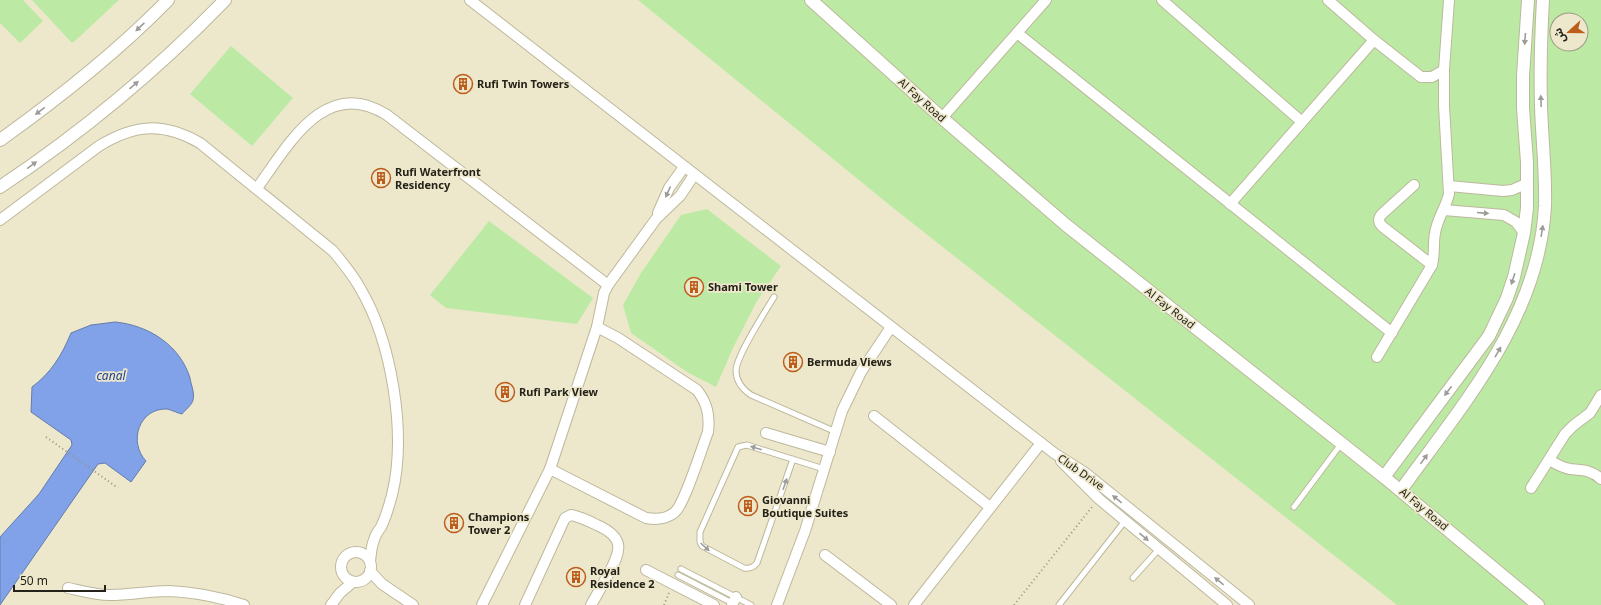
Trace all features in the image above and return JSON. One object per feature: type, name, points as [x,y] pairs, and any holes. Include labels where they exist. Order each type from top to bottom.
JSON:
[{"type":"street","points":[[0,140],[82,78],[121,45],[168,0]]},
{"type":"street","points":[[0,187],[61,144],[126,92],[184,40],[225,0]]},
{"type":"street","points":[[470,0],[1054,454]]},
{"type":"street","name":"Al Fay Road","points":[[811,0],[942,118],[1066,225],[1384,477],[1538,605]]},
{"type":"street","points":[[942,118],[1046,0]]},
{"type":"street","points":[[1162,0],[1302,122]]},
{"type":"street","points":[[1328,0],[1374,40],[1421,77],[1432,76],[1444,70]]},
{"type":"street","points":[[1377,357],[1432,264],[1435,252],[1435,232],[1448,198],[1449,186],[1444,106],[1444,70],[1449,0]]},
{"type":"street","points":[[1384,477],[1489,336],[1507,298],[1514,277],[1524,232],[1528,183],[1523,76],[1528,0]]},
{"type":"street","points":[[1400,490],[1486,373],[1522,305],[1530,280],[1539,246],[1545,207],[1540,68],[1543,0]]},
{"type":"street","points":[[1017,33],[1392,333]]},
{"type":"street","points":[[1230,204],[1374,40]]},
{"type":"street","points":[[257,188],[298,132],[319,113],[341,104],[365,104],[377,108],[387,115],[608,284]]},
{"type":"street","points":[[0,220],[114,136],[149,128],[166,129],[184,134],[200,143],[327,246],[348,269],[361,288],[371,310],[388,362],[394,390],[398,445],[392,495],[383,521],[374,540],[369,575],[340,593],[331,605]]},
{"type":"street","points":[[656,219],[669,188],[684,167]]},
{"type":"street","points":[[482,605],[550,469],[597,327],[604,293],[608,284],[656,219],[680,196],[694,175]]},
{"type":"street","points":[[1449,186],[1503,191],[1512,190],[1528,183]]},
{"type":"street","points":[[1414,185],[1382,214],[1379,222],[1383,227],[1432,264]]},
{"type":"street","points":[[1444,210],[1504,216],[1516,222],[1524,232]]},
{"type":"street","points":[[550,469],[646,518],[662,519],[669,516],[681,505],[708,432],[710,420],[708,409],[704,399],[697,390],[618,338],[597,327]]},
{"type":"street","points":[[777,605],[798,553],[842,411],[851,391],[869,359],[891,327]]},
{"type":"street","points":[[1531,488],[1569,429],[1597,409],[1601,395]]},
{"type":"street","points":[[874,416],[990,508]]},
{"type":"street","points":[[766,433],[830,452]]},
{"type":"street","points":[[914,605],[1041,443]]},
{"type":"street","name":"Club Drive","points":[[1054,454],[1099,499],[1227,605]]},
{"type":"street","name":"Club Drive","points":[[1054,454],[1084,472],[1249,605]]},
{"type":"street","points":[[1549,460],[1563,467],[1589,471],[1601,479]]},
{"type":"street","points":[[525,605],[566,518],[571,515],[578,516],[609,530],[616,538],[618,544],[619,549],[616,560],[591,605]]},
{"type":"street","points":[[359,553],[374,540]]},
{"type":"street","points":[[340,593],[343,575],[341,566],[345,557],[354,552],[363,554],[382,584],[413,605]]},
{"type":"street","points":[[825,555],[891,605]]},
{"type":"street","points":[[646,570],[714,605]]},
{"type":"street","points":[[343,575],[346,578],[358,581],[382,584]]},
{"type":"street","points":[[68,588],[110,595],[166,591],[189,592],[212,596],[244,605]]},
{"type":"lane","points":[[774,297],[737,364],[737,379],[740,385],[751,396],[836,432]]},
{"type":"lane","points":[[1294,507],[1341,443]]},
{"type":"lane","points":[[793,459],[755,566],[752,568],[744,568],[702,546],[700,542],[700,532],[738,447],[747,445],[793,459],[824,469]]},
{"type":"lane","points":[[1058,605],[1125,521]]},
{"type":"lane","points":[[1133,578],[1159,549]]},
{"type":"lane","points":[[681,569],[734,603]]},
{"type":"lane","points":[[678,575],[734,603],[751,605]]},
{"type":"path","points":[[46,436],[118,488]]},
{"type":"path","points":[[1014,605],[1099,499]]},
{"type":"green space","points":[[0,0],[23,0],[43,21],[20,43],[0,23]]},
{"type":"green space","points":[[32,0],[119,0],[72,43]]},
{"type":"green space","points":[[638,0],[1601,0],[1601,605],[1397,605],[892,207]]},
{"type":"green space","points":[[231,46],[293,98],[252,146],[190,94]]},
{"type":"green space","points":[[707,209],[781,266],[757,301],[733,348],[716,387],[687,372],[631,333],[623,305],[641,273],[681,215]]},
{"type":"green space","points":[[489,221],[593,298],[577,324],[446,308],[430,295]]},
{"type":"water","name":"canal","points":[[115,322],[139,327],[151,332],[171,347],[179,356],[190,378],[194,395],[192,402],[182,414],[167,409],[157,410],[149,414],[143,420],[137,436],[138,445],[146,461],[131,482],[105,463],[98,464],[0,605],[0,537],[39,494],[72,445],[71,440],[31,412],[32,387],[50,370],[64,349],[71,333],[91,325]]},
{"type":"place","name":"Rufi Twin Towers","points":[[463,84]]},
{"type":"place","name":"Rufi Waterfront Residency","points":[[381,178]]},
{"type":"place","name":"Shami Tower","points":[[694,287]]},
{"type":"place","name":"Bermuda Views","points":[[793,362]]},
{"type":"place","name":"Rufi Park View","points":[[505,392]]},
{"type":"place","name":"Giovanni Boutique Suites","points":[[748,506]]},
{"type":"place","name":"Champions Tower 2","points":[[454,523]]},
{"type":"place","name":"Royal Residence 2","points":[[576,577]]}]
